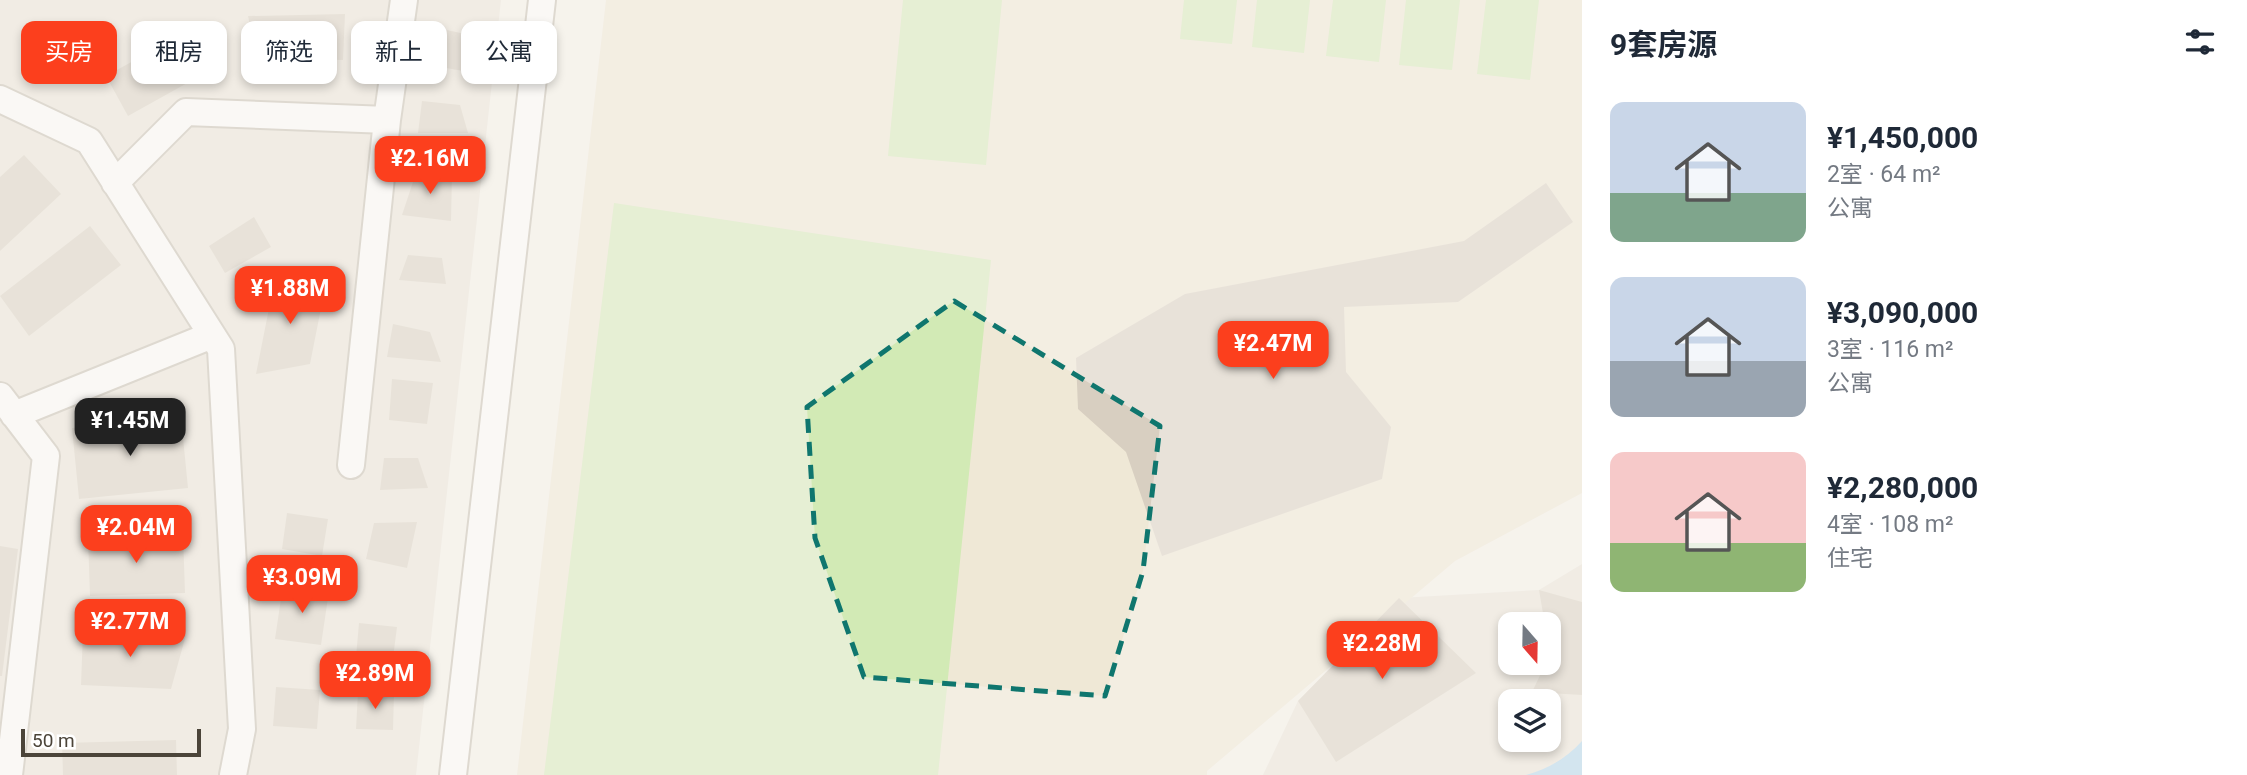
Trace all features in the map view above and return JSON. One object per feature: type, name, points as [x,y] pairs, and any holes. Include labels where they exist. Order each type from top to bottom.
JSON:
[{"type":"street","points":[[351,465],[387,120],[404,0]]},
{"type":"street","points":[[453,775],[542,0]]},
{"type":"street","points":[[0,99],[89,141],[221,349],[242,729],[233,775]]},
{"type":"street","points":[[115,183],[186,112],[387,120]]},
{"type":"street","points":[[9,775],[46,456],[7,405],[212,335]]},
{"type":"highlighted area","points":[[954,301],[1160,426],[1143,571],[1105,696],[864,677],[815,538],[807,407]]},
{"type":"shaded area","points":[[0,0],[501,0],[499,21],[461,21],[461,84],[492,84],[416,775],[0,775]]},
{"type":"shaded area","points":[[606,0],[1582,0],[1582,493],[1455,561],[1207,771],[1207,775],[517,775]]},
{"type":"shaded area","points":[[1582,564],[1582,775],[1263,775],[1298,701],[1399,598],[1539,590]]},
{"type":"green space","points":[[903,0],[1002,0],[986,165],[888,156]]},
{"type":"green space","points":[[1184,0],[1237,0],[1232,44],[1180,39]]},
{"type":"green space","points":[[1257,0],[1310,0],[1304,53],[1252,47]]},
{"type":"green space","points":[[1333,0],[1386,0],[1379,62],[1326,56]]},
{"type":"green space","points":[[1406,0],[1460,0],[1452,70],[1399,65]]},
{"type":"green space","points":[[1486,0],[1539,0],[1530,80],[1477,74]]},
{"type":"green space","points":[[614,203],[991,260],[938,775],[544,775]]},
{"type":"water","points":[[1582,741],[1582,775],[1526,775],[1557,762]]},
{"type":"building","points":[[345,14],[343,60],[337,60],[337,21],[249,21],[248,16]]},
{"type":"building","points":[[447,30],[461,33],[461,71],[447,68]]},
{"type":"building","points":[[131,62],[131,84],[185,84],[128,116],[110,84],[117,84],[117,70]]},
{"type":"building","points":[[422,101],[460,105],[468,133],[418,133]]},
{"type":"building","points":[[24,155],[61,194],[0,251],[0,177]]},
{"type":"building","points":[[417,170],[452,175],[451,221],[402,215]]},
{"type":"building","points":[[1546,183],[1573,222],[1458,302],[1344,307],[1346,372],[1391,427],[1382,479],[1162,556],[1126,452],[1078,409],[1076,358],[1185,294],[1464,241]]},
{"type":"building","points":[[254,217],[271,247],[225,273],[209,246]]},
{"type":"building","points":[[90,226],[121,265],[29,336],[0,296]]},
{"type":"building","points":[[408,255],[442,258],[446,284],[399,280]]},
{"type":"building","points":[[275,278],[325,288],[310,364],[256,374]]},
{"type":"building","points":[[393,324],[430,332],[441,362],[387,357]]},
{"type":"building","points":[[392,379],[433,383],[427,424],[389,420]]},
{"type":"building","points":[[181,417],[188,488],[79,499],[72,428]]},
{"type":"building","points":[[384,458],[418,458],[428,488],[380,490]]},
{"type":"building","points":[[287,513],[328,519],[322,556],[282,549]]},
{"type":"building","points":[[417,522],[407,568],[366,559],[374,523]]},
{"type":"building","points":[[183,534],[185,593],[90,596],[88,537]]},
{"type":"building","points":[[0,546],[18,549],[2,676],[0,676]]},
{"type":"building","points":[[283,585],[329,591],[321,645],[275,639]]},
{"type":"building","points":[[1539,590],[1582,602],[1582,695],[1561,694],[1561,689],[1533,689],[1540,676],[1561,676],[1561,612],[1543,612]]},
{"type":"building","points":[[1399,598],[1476,673],[1336,762],[1298,701]]},
{"type":"building","points":[[359,623],[397,627],[393,658],[356,657]]},
{"type":"building","points":[[83,631],[186,635],[171,689],[81,685]]},
{"type":"building","points":[[276,687],[320,690],[317,729],[273,726]]},
{"type":"building","points":[[358,692],[394,693],[393,730],[356,729]]},
{"type":"building","points":[[176,740],[177,775],[63,775],[62,743]]}]
